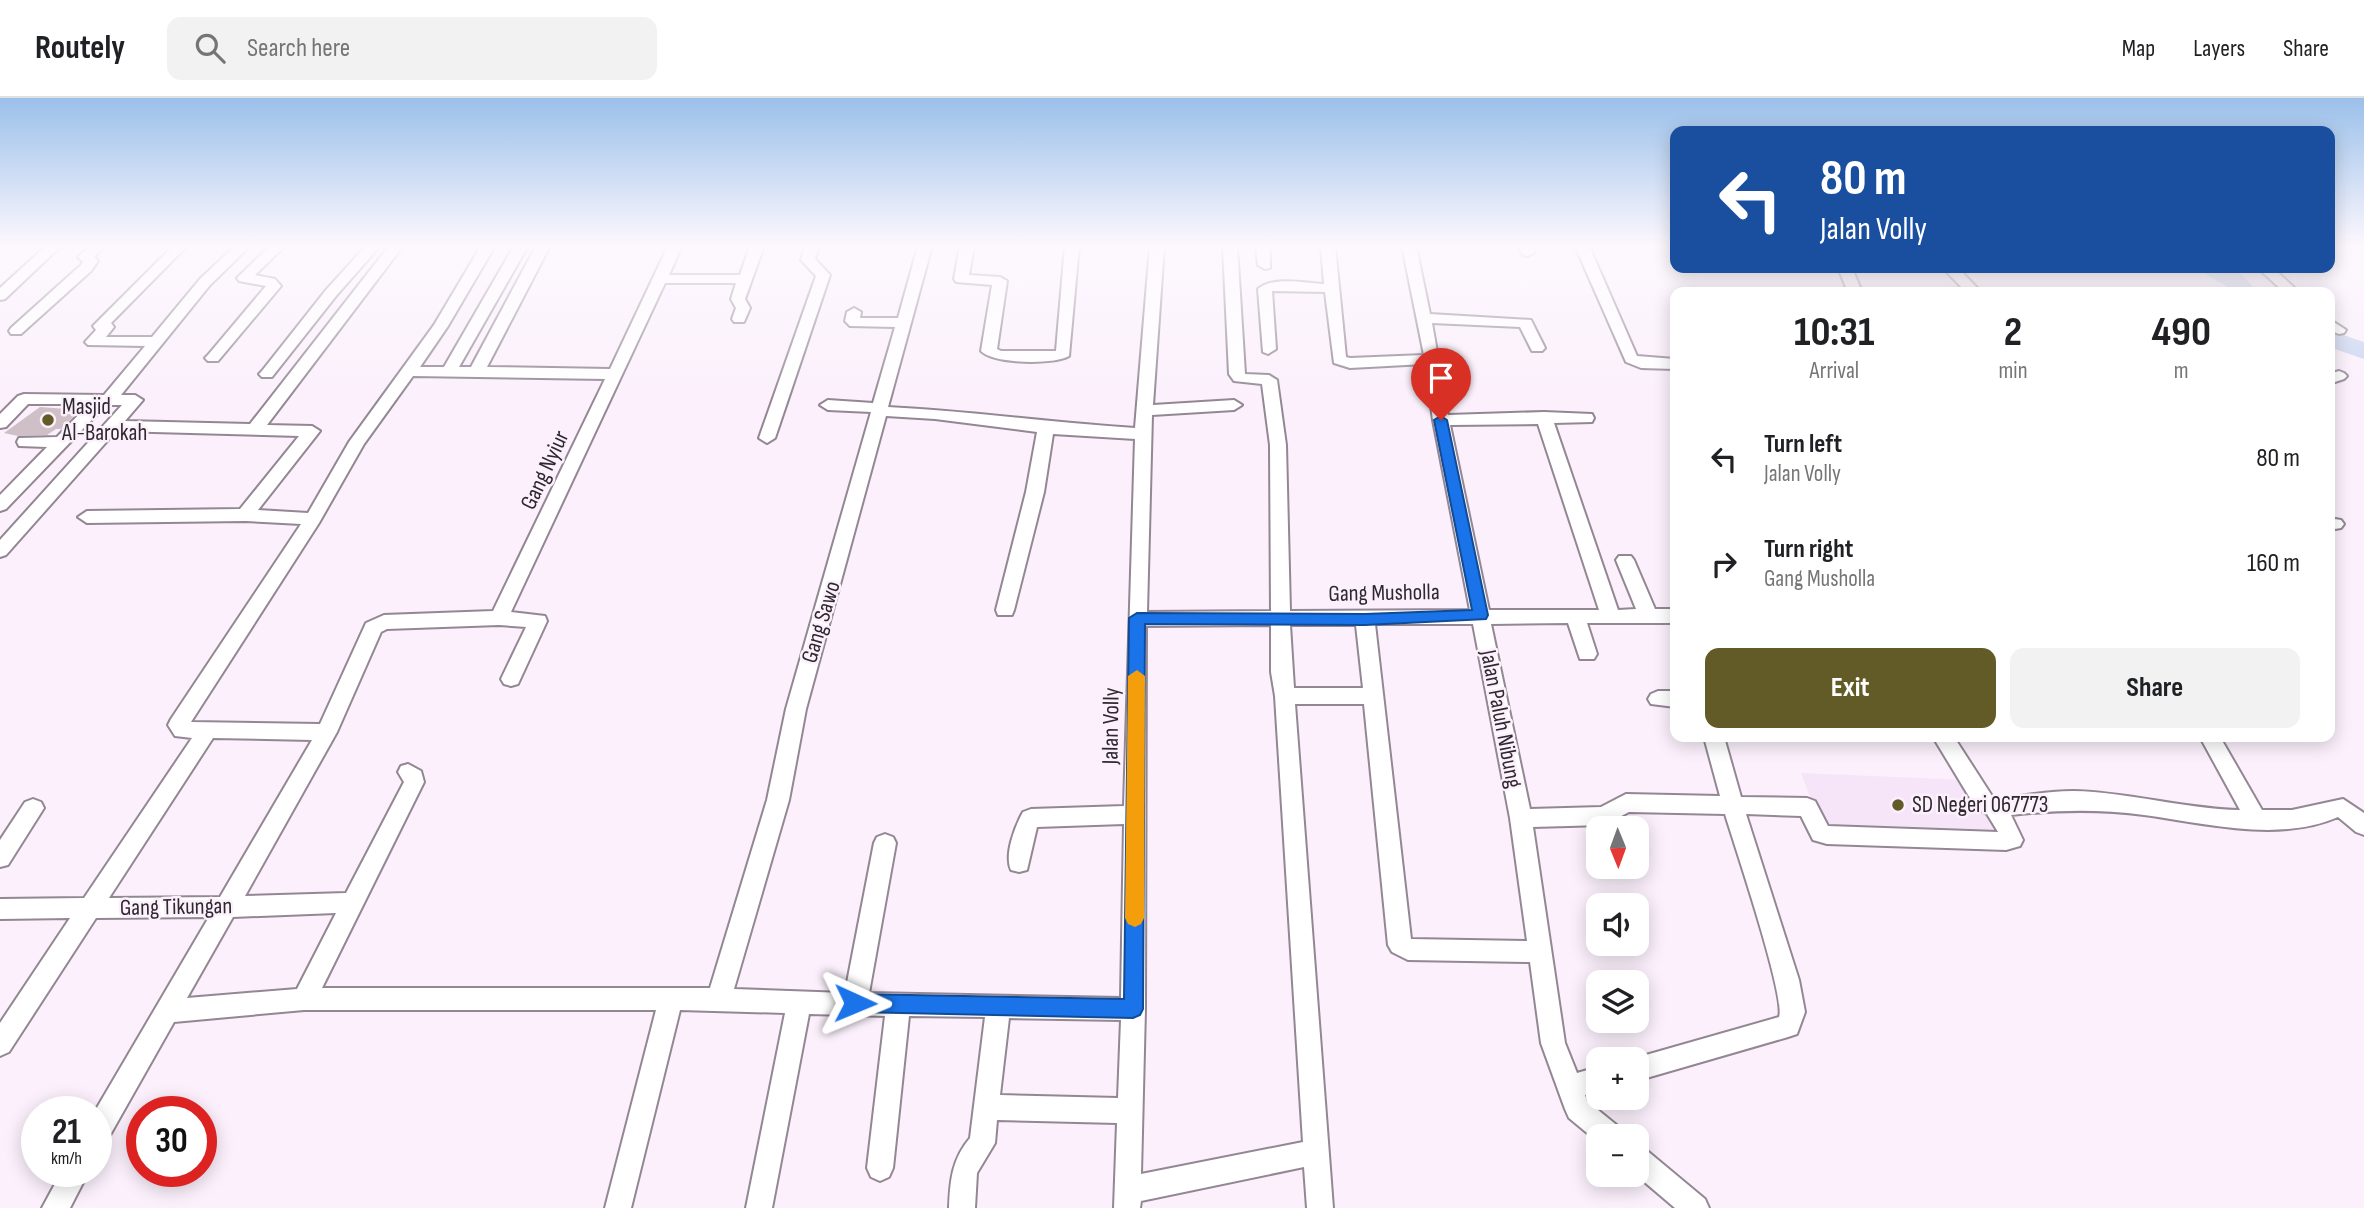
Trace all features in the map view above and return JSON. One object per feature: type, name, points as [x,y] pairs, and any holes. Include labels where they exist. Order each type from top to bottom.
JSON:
[{"type":"street","points":[[16,331],[53,298]]},
{"type":"street","points":[[128,298],[100,326],[107,327],[93,342],[155,341]]},
{"type":"street","points":[[2,501],[100,402],[110,398],[192,298]]},
{"type":"street","points":[[213,358],[264,298]]},
{"type":"street","points":[[267,373],[327,298]]},
{"type":"street","points":[[256,428],[356,298]]},
{"type":"street","points":[[327,732],[182,730],[178,725],[313,519],[357,442],[410,371],[458,298]]},
{"type":"street","points":[[450,370],[491,298]]},
{"type":"street","points":[[477,371],[516,298]]},
{"type":"street","name":"Gang Nyiur","points":[[499,618],[580,452],[613,374],[651,298]]},
{"type":"street","points":[[738,298],[743,308],[739,319]]},
{"type":"street","points":[[768,438],[815,298]]},
{"type":"street","name":"Gang Sawo","points":[[719,999],[778,800],[796,709],[911,298]]},
{"type":"street","points":[[998,298],[990,352],[998,356],[1063,354],[1068,298]]},
{"type":"street","name":"Jalan Volly","points":[[1128,1199],[1137,618],[1143,435],[1154,298]]},
{"type":"street","points":[[1233,298],[1237,374],[1239,377],[1268,379],[1272,389],[1279,445],[1281,672],[1285,695],[1320,1208]]},
{"type":"street","points":[[1265,298],[1268,349]]},
{"type":"street","points":[[1335,298],[1339,360],[1350,363],[1434,367]]},
{"type":"street","name":"Jalan Paluh Nibung","points":[[1419,298],[1521,818],[1553,1043],[1578,1109],[1596,1124]]},
{"type":"street","points":[[1604,298],[1631,359],[1641,363],[1670,364]]},
{"type":"street","points":[[854,312],[852,321],[855,323],[905,322]]},
{"type":"street","points":[[1423,318],[1526,323],[1537,348]]},
{"type":"street","points":[[410,371],[613,374]]},
{"type":"street","points":[[0,398],[135,400],[0,551]]},
{"type":"street","points":[[0,423],[24,399]]},
{"type":"street","points":[[828,405],[935,414],[1046,428],[1143,435]]},
{"type":"street","points":[[1146,410],[1234,405]]},
{"type":"street","points":[[1544,417],[1609,615]]},
{"type":"street","points":[[1441,420],[1586,418]]},
{"type":"street","points":[[112,426],[312,430],[245,515]]},
{"type":"street","points":[[1005,610],[1035,492],[1046,428]]},
{"type":"street","points":[[25,442],[61,442]]},
{"type":"street","points":[[87,517],[245,515],[313,519]]},
{"type":"street","points":[[1625,560],[1648,616]]},
{"type":"street","points":[[1575,615],[1587,654]]},
{"type":"street","name":"Gang Musholla","points":[[1137,618],[1670,616]]},
{"type":"street","points":[[112,1107],[327,732],[377,625],[387,622],[499,618],[538,621],[511,679]]},
{"type":"street","points":[[1365,619],[1400,945],[1418,950],[1542,953]]},
{"type":"street","points":[[1285,695],[1374,696]]},
{"type":"street","points":[[0,1044],[208,730]]},
{"type":"street","points":[[1649,1065],[1788,1026],[1793,1012],[1787,980],[1715,742]]},
{"type":"street","points":[[1521,818],[1604,816],[1626,803],[1807,807],[1821,834],[1827,835],[2012,840],[1994,808],[1984,802],[1946,742]]},
{"type":"street","points":[[2213,742],[2256,819]]},
{"type":"street","points":[[304,999],[414,782],[414,777],[408,772]]},
{"type":"street","points":[[1994,808],[2072,800],[2144,806],[2209,818],[2256,819],[2292,819],[2343,808],[2364,826]]},
{"type":"street","points":[[0,858],[33,808]]},
{"type":"street","points":[[1019,863],[1031,818],[1135,815]]},
{"type":"street","points":[[855,1003],[885,843]]},
{"type":"street","name":"Gang Tikungan","points":[[0,909],[352,903]]},
{"type":"street","points":[[167,1011],[304,999],[719,999],[1133,1009]]},
{"type":"street","points":[[618,1208],[670,1001]]},
{"type":"street","points":[[759,1208],[799,1003]]},
{"type":"street","points":[[880,1168],[898,1004]]},
{"type":"street","points":[[962,1208],[964,1173],[969,1158],[981,1147],[998,1007]]},
{"type":"street","points":[[1571,1087],[1586,1083]]},
{"type":"street","points":[[986,1107],[1131,1111]]},
{"type":"street","points":[[1128,1199],[1316,1152]]},
{"type":"street","points":[[1649,1169],[1696,1208]]},
{"type":"street","points":[[55,1208],[67,1187]]},
{"type":"shaded area","name":"SD Negeri 067773","points":[[1801,773],[1967,780],[2008,835],[1822,829]]},
{"type":"building","name":"Masjid Al-Barokah","points":[[40,407],[80,410],[61,429],[47,435],[18,436],[4,433]]},
{"type":"waterway","points":[[2335,340],[2364,351]]},
{"type":"slow traffic","points":[[1135,918],[1137,676]]},
{"type":"place","name":"Masjid Al-Barokah","points":[[48,420]]},
{"type":"place","name":"SD Negeri 067773","points":[[1898,805]]},
{"type":"route","points":[[855,1003],[1133,1009],[1137,618],[1365,619],[1480,615],[1441,420]]}]
